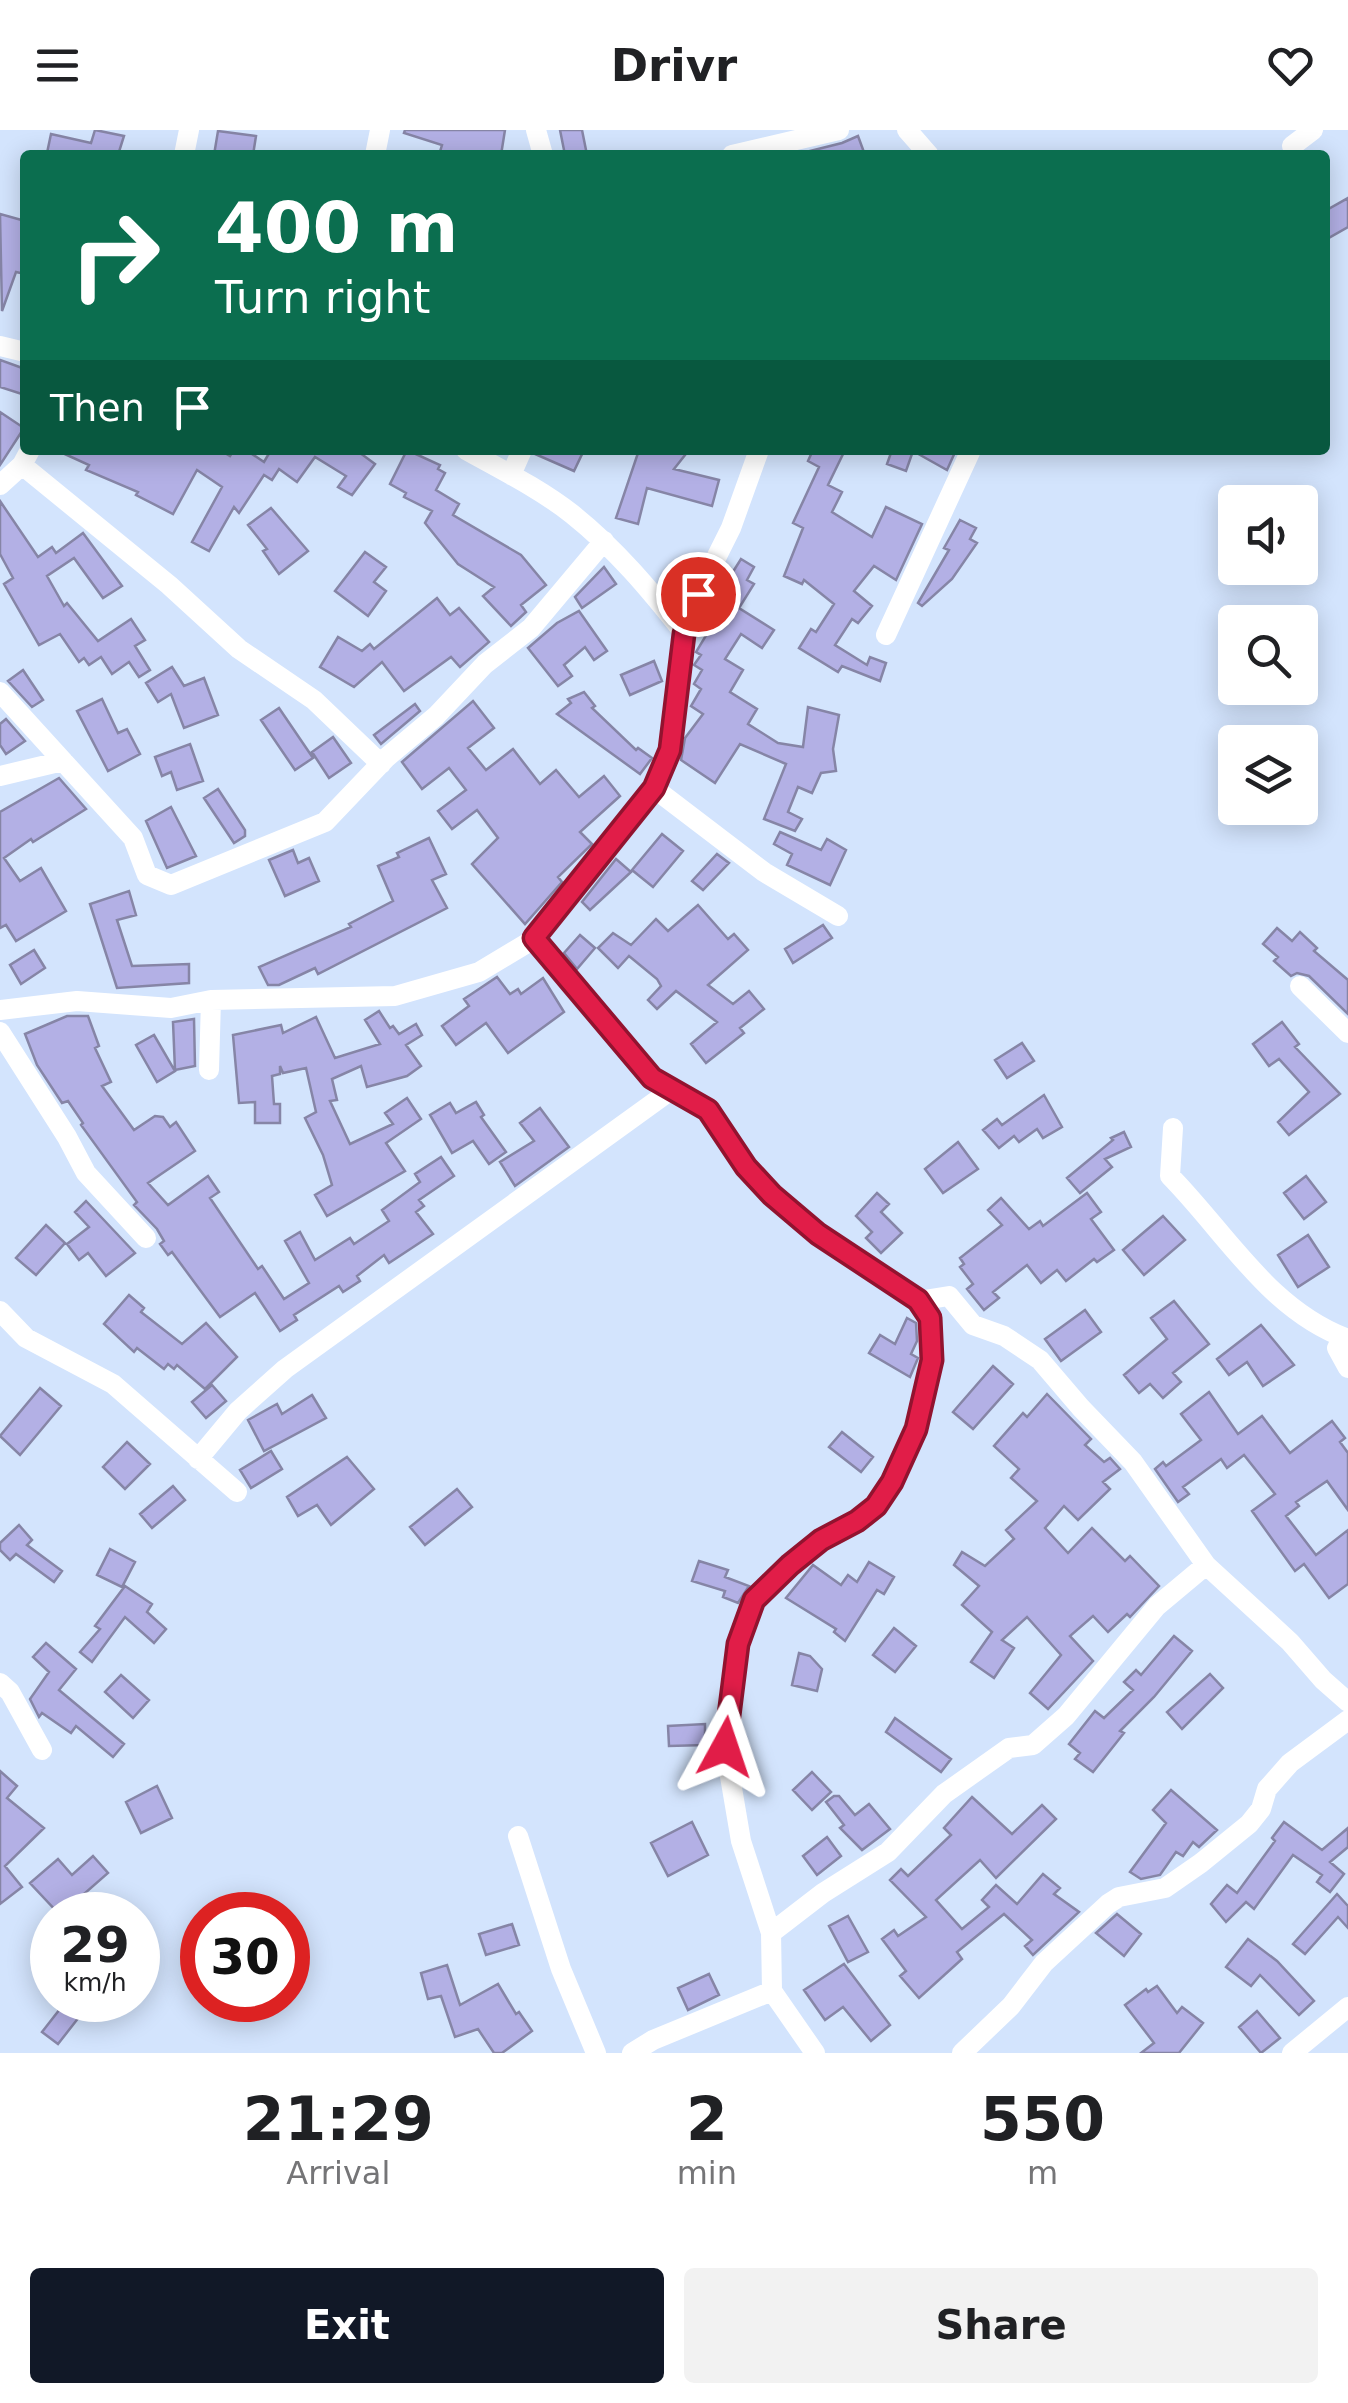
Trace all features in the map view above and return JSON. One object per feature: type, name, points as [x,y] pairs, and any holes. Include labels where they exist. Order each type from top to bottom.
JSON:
[{"type":"street","points":[[754,150],[840,130]]},
{"type":"street","points":[[906,130],[925,150]]},
{"type":"street","points":[[1292,146],[1314,130]]},
{"type":"street","points":[[475,455],[570,512],[604,541],[648,587],[684,634]]},
{"type":"street","points":[[511,476],[520,455]]},
{"type":"street","points":[[0,1010],[77,1001],[171,1008],[212,1000],[395,996],[479,972],[534,938],[654,788],[670,750],[684,634],[698,594],[731,528],[757,455]]},
{"type":"street","points":[[886,635],[970,455]]},
{"type":"street","points":[[0,485],[26,458],[239,650],[314,700],[381,764]]},
{"type":"street","points":[[0,692],[134,838],[148,876],[171,885],[325,822],[485,664],[530,628],[568,588],[604,541]]},
{"type":"street","points":[[0,776],[62,761]]},
{"type":"street","points":[[654,788],[764,872],[838,916]]},
{"type":"street","points":[[534,938],[652,1078],[708,1110],[746,1167],[772,1195],[818,1234],[924,1309],[932,1360],[916,1429],[892,1482],[876,1506],[821,1540],[766,1586],[754,1600],[738,1644],[725,1747],[741,1841],[771,1934],[772,1991],[815,2053]]},
{"type":"street","points":[[1300,986],[1348,1033]]},
{"type":"street","points":[[209,1070],[206,1062],[212,1000]]},
{"type":"street","points":[[0,1032],[86,1174],[146,1238]]},
{"type":"street","points":[[198,1459],[238,1411],[285,1369],[674,1088]]},
{"type":"street","points":[[1173,1128],[1170,1176],[1276,1296],[1327,1331],[1348,1340],[1338,1348],[1348,1368]]},
{"type":"street","points":[[924,1309],[949,1296],[973,1325],[1004,1336],[1040,1360],[1133,1462],[1206,1564],[1348,1702]]},
{"type":"street","points":[[0,1311],[26,1338],[112,1384],[237,1492]]},
{"type":"street","points":[[771,1934],[823,1893],[888,1852],[944,1794],[1009,1748],[1033,1745],[1066,1716],[1157,1606],[1206,1564]]},
{"type":"street","points":[[0,1683],[10,1692],[42,1750]]},
{"type":"street","points":[[962,2053],[1011,2006],[1044,1963],[1108,1904],[1119,1897],[1165,1888],[1202,1863],[1249,1824],[1261,1809],[1266,1789],[1290,1763],[1348,1720]]},
{"type":"street","points":[[518,1836],[561,1968],[596,2053]]},
{"type":"street","points":[[632,2053],[653,2040],[772,1991]]},
{"type":"street","points":[[1292,2053],[1348,2007]]},
{"type":"building","points":[[95,130],[124,136],[120,150],[48,150],[51,134],[91,143]]},
{"type":"building","points":[[505,130],[502,150],[440,150],[442,145],[404,133]]},
{"type":"building","points":[[560,130],[582,130],[586,150],[564,150]]},
{"type":"building","points":[[218,131],[256,136],[254,150],[215,150]]},
{"type":"building","points":[[858,136],[863,150],[814,150]]},
{"type":"building","points":[[1348,198],[1348,227],[1330,237],[1330,208]]},
{"type":"building","points":[[0,214],[20,220],[20,273],[16,272],[2,311]]},
{"type":"building","points":[[0,360],[20,367],[20,393],[0,387]]},
{"type":"building","points":[[0,412],[20,425],[20,434],[0,465]]},
{"type":"building","points":[[67,455],[254,455],[264,462],[268,455],[363,455],[375,464],[352,495],[338,487],[346,476],[315,457],[297,482],[279,469],[272,480],[264,475],[239,513],[234,507],[209,551],[192,542],[222,487],[197,470],[173,514],[136,495],[138,492],[86,470],[89,465]]},
{"type":"building","points":[[404,455],[418,455],[440,465],[438,469],[445,473],[436,490],[459,504],[453,515],[521,555],[546,585],[521,605],[526,612],[511,626],[483,596],[494,587],[458,564],[425,523],[432,511],[404,497],[406,493],[390,484]]},
{"type":"building","points":[[537,455],[582,455],[574,471]]},
{"type":"building","points":[[637,455],[685,455],[674,469],[719,480],[712,506],[647,488],[638,524],[616,518]]},
{"type":"building","points":[[811,455],[843,455],[828,485],[842,492],[832,512],[872,537],[886,507],[922,524],[896,580],[874,566],[854,591],[872,606],[858,623],[852,619],[835,645],[867,665],[870,657],[886,663],[880,681],[842,666],[838,672],[799,648],[811,629],[816,632],[834,604],[804,580],[802,584],[784,576],[803,528],[793,523],[819,467],[808,461]]},
{"type":"building","points":[[890,455],[912,455],[906,471],[887,464]]},
{"type":"building","points":[[920,455],[954,455],[947,470]]},
{"type":"building","points":[[0,501],[38,557],[52,547],[56,553],[83,533],[122,586],[103,598],[74,558],[47,576],[64,606],[67,603],[98,641],[131,619],[145,640],[135,646],[150,670],[139,677],[129,662],[112,674],[101,657],[89,665],[84,658],[79,662],[60,634],[39,645],[4,584],[13,578],[0,554]]},
{"type":"building","points":[[271,508],[308,551],[279,574],[263,551],[267,549],[248,525]]},
{"type":"building","points":[[960,520],[976,528],[970,539],[977,543],[952,579],[922,606],[918,603],[949,550],[944,548]]},
{"type":"building","points":[[365,552],[386,567],[374,582],[386,591],[368,616],[335,591]]},
{"type":"building","points":[[741,559],[754,567],[747,580],[754,584],[739,608],[774,630],[762,648],[741,634],[725,659],[743,670],[730,692],[757,709],[748,724],[778,743],[803,747],[808,707],[839,715],[833,749],[836,771],[821,773],[812,793],[798,787],[788,812],[802,819],[795,831],[764,819],[786,764],[740,744],[715,783],[681,760],[685,738],[703,714],[691,706],[701,689],[694,684],[702,670],[694,665],[701,655],[696,652],[716,619],[707,613]]},
{"type":"building","points":[[604,567],[616,584],[582,608],[575,597]]},
{"type":"building","points":[[437,598],[450,615],[459,608],[489,642],[460,667],[451,657],[404,691],[382,662],[354,687],[320,667],[338,637],[362,651],[370,644],[374,649]]},
{"type":"building","points":[[579,611],[607,651],[594,660],[585,647],[564,665],[572,676],[558,686],[528,648],[557,623]]},
{"type":"building","points":[[654,661],[662,681],[630,695],[621,675]]},
{"type":"building","points":[[172,667],[184,686],[204,678],[218,715],[184,728],[171,694],[158,702],[146,683]]},
{"type":"building","points":[[23,670],[43,700],[32,707],[8,681]]},
{"type":"building","points":[[584,692],[595,706],[592,708],[636,750],[652,758],[640,774],[557,714],[571,703],[568,699]]},
{"type":"building","points":[[102,699],[118,733],[127,729],[140,754],[108,771],[77,711]]},
{"type":"building","points":[[473,701],[494,728],[468,748],[486,770],[513,749],[540,784],[556,770],[579,797],[604,776],[620,796],[580,832],[592,844],[558,877],[562,882],[525,924],[472,864],[498,838],[477,810],[452,829],[438,811],[466,790],[449,768],[422,789],[402,762]]},
{"type":"building","points":[[415,704],[420,711],[381,744],[374,735]]},
{"type":"building","points":[[279,708],[313,758],[295,770],[261,720]]},
{"type":"building","points":[[6,719],[25,741],[6,754],[0,745],[0,724]]},
{"type":"building","points":[[333,737],[351,763],[329,778],[312,752]]},
{"type":"building","points":[[190,744],[203,781],[177,790],[171,772],[162,776],[155,757]]},
{"type":"building","points":[[59,778],[86,809],[4,858],[20,881],[41,868],[66,911],[16,941],[6,925],[0,928],[0,812]]},
{"type":"building","points":[[218,789],[245,830],[245,836],[234,843],[204,798]]},
{"type":"building","points":[[171,807],[196,856],[167,868],[146,821]]},
{"type":"building","points":[[780,832],[821,850],[827,839],[846,850],[830,885],[787,865],[792,854],[774,844]]},
{"type":"building","points":[[662,834],[683,851],[653,887],[632,870]]},
{"type":"building","points":[[429,838],[446,874],[432,880],[447,908],[318,974],[315,968],[279,985],[268,985],[259,967],[351,927],[349,924],[393,901],[378,866]]},
{"type":"building","points":[[293,850],[298,863],[309,858],[319,881],[285,896],[269,860]]},
{"type":"building","points":[[717,854],[729,863],[703,890],[692,881]]},
{"type":"building","points":[[616,859],[631,872],[590,910],[582,902]]},
{"type":"building","points":[[129,891],[136,915],[117,920],[132,966],[189,964],[189,983],[117,988],[90,904]]},
{"type":"building","points":[[698,905],[728,939],[734,934],[748,950],[708,985],[733,1004],[749,991],[764,1009],[740,1028],[744,1033],[706,1063],[691,1044],[717,1022],[676,991],[657,1009],[648,1000],[661,986],[657,979],[629,956],[618,968],[598,948],[613,933],[631,945],[656,919],[668,931]]},
{"type":"building","points":[[823,925],[832,938],[793,963],[785,949]]},
{"type":"building","points":[[1277,928],[1292,941],[1300,932],[1317,948],[1314,951],[1348,980],[1348,1014],[1309,976],[1291,976],[1274,961],[1278,957],[1263,944]]},
{"type":"building","points":[[580,935],[595,948],[577,969],[564,953]]},
{"type":"building","points":[[34,950],[45,968],[21,984],[10,965]]},
{"type":"building","points":[[497,977],[510,994],[518,989],[521,994],[543,978],[564,1012],[508,1053],[486,1023],[456,1045],[442,1026],[469,1006],[464,999]]},
{"type":"building","points":[[379,1011],[399,1034],[416,1024],[422,1035],[406,1045],[421,1066],[407,1076],[367,1087],[361,1066],[332,1079],[337,1100],[330,1101],[350,1144],[393,1124],[385,1113],[407,1098],[421,1119],[386,1143],[405,1171],[327,1216],[315,1195],[332,1185],[305,1118],[316,1112],[306,1068],[283,1073],[280,1066],[280,1074],[272,1076],[274,1104],[280,1104],[280,1123],[255,1123],[255,1102],[239,1103],[233,1035],[281,1025],[283,1033],[316,1017],[335,1058],[380,1044],[365,1020]]},
{"type":"building","points":[[67,1016],[88,1016],[99,1046],[95,1048],[111,1082],[102,1086],[134,1130],[155,1116],[163,1117],[170,1127],[176,1122],[195,1151],[148,1183],[168,1205],[208,1176],[219,1192],[210,1198],[258,1269],[262,1266],[284,1299],[309,1283],[285,1241],[300,1232],[315,1260],[350,1238],[354,1244],[389,1221],[382,1210],[420,1182],[415,1174],[441,1157],[454,1176],[419,1200],[424,1206],[416,1212],[433,1234],[389,1263],[384,1255],[357,1276],[360,1281],[343,1292],[339,1286],[294,1315],[297,1320],[280,1331],[255,1293],[220,1317],[172,1252],[168,1255],[160,1244],[164,1241],[157,1229],[134,1205],[137,1202],[68,1101],[62,1103],[37,1065],[25,1034]]},
{"type":"building","points":[[194,1019],[195,1066],[175,1070],[173,1022]]},
{"type":"building","points":[[1282,1022],[1299,1044],[1295,1047],[1340,1094],[1289,1135],[1278,1122],[1309,1092],[1279,1059],[1269,1066],[1253,1044]]},
{"type":"building","points":[[154,1035],[175,1071],[157,1082],[136,1045]]},
{"type":"building","points":[[1022,1043],[1034,1061],[1007,1078],[995,1060]]},
{"type":"building","points":[[1044,1095],[1062,1127],[1043,1138],[1037,1129],[1019,1142],[1014,1136],[999,1148],[983,1130],[997,1119],[1002,1125]]},
{"type":"building","points":[[476,1102],[484,1115],[481,1117],[506,1152],[489,1164],[473,1141],[452,1153],[430,1115],[450,1103],[456,1113]]},
{"type":"building","points":[[540,1108],[569,1147],[515,1186],[500,1162],[534,1141],[520,1123]]},
{"type":"building","points":[[1124,1132],[1131,1147],[1105,1159],[1112,1167],[1080,1193],[1067,1178],[1111,1138]]},
{"type":"building","points":[[958,1142],[978,1169],[943,1193],[925,1169]]},
{"type":"building","points":[[1306,1176],[1326,1202],[1304,1219],[1284,1193]]},
{"type":"building","points":[[877,1193],[889,1204],[881,1212],[902,1233],[881,1253],[866,1238],[872,1232],[856,1216]]},
{"type":"building","points":[[1087,1193],[1101,1212],[1091,1219],[1114,1250],[1097,1262],[1094,1259],[1066,1281],[1057,1270],[1041,1283],[1027,1265],[993,1292],[999,1298],[984,1310],[967,1289],[973,1284],[960,1267],[964,1264],[960,1258],[1002,1225],[988,1210],[1001,1198],[1029,1229],[1040,1221],[1043,1226]]},
{"type":"building","points":[[86,1201],[135,1253],[106,1276],[88,1253],[79,1260],[67,1244],[89,1227],[75,1212]]},
{"type":"building","points":[[1163,1216],[1185,1240],[1144,1275],[1123,1250]]},
{"type":"building","points":[[46,1225],[65,1243],[36,1275],[16,1258]]},
{"type":"building","points":[[1308,1235],[1329,1267],[1298,1287],[1278,1255]]},
{"type":"building","points":[[129,1295],[144,1308],[141,1312],[182,1344],[206,1323],[237,1357],[205,1389],[177,1365],[174,1369],[168,1364],[164,1369],[137,1348],[134,1352],[104,1324]]},
{"type":"building","points":[[1174,1301],[1209,1344],[1173,1373],[1181,1382],[1163,1398],[1150,1384],[1139,1393],[1124,1375],[1167,1339],[1151,1318]]},
{"type":"building","points":[[1085,1310],[1101,1332],[1061,1361],[1045,1339]]},
{"type":"building","points":[[907,1318],[916,1323],[917,1341],[911,1354],[918,1358],[910,1377],[869,1353],[880,1335],[895,1344]]},
{"type":"building","points":[[1261,1325],[1294,1365],[1263,1386],[1247,1362],[1229,1375],[1217,1359]]},
{"type":"building","points":[[993,1366],[1013,1384],[973,1429],[953,1412]]},
{"type":"building","points":[[212,1385],[226,1401],[206,1418],[192,1402]]},
{"type":"building","points":[[40,1388],[61,1406],[20,1455],[0,1436]]},
{"type":"building","points":[[1209,1392],[1238,1434],[1262,1416],[1290,1453],[1332,1421],[1345,1438],[1340,1442],[1348,1453],[1348,1510],[1327,1481],[1296,1502],[1299,1506],[1286,1516],[1316,1555],[1348,1530],[1348,1584],[1329,1598],[1304,1564],[1295,1571],[1252,1511],[1275,1494],[1244,1455],[1227,1468],[1221,1459],[1183,1487],[1189,1494],[1178,1502],[1155,1469],[1163,1462],[1166,1466],[1201,1440],[1181,1414]]},
{"type":"building","points":[[1047,1394],[1091,1439],[1085,1445],[1104,1462],[1110,1458],[1120,1469],[1103,1482],[1110,1489],[1078,1520],[1064,1506],[1045,1528],[1068,1553],[1092,1528],[1125,1561],[1130,1556],[1159,1586],[1130,1617],[1127,1614],[1108,1632],[1093,1616],[1070,1636],[1093,1661],[1048,1709],[1030,1693],[1061,1655],[1027,1617],[1002,1640],[1014,1648],[994,1678],[971,1662],[992,1632],[962,1605],[979,1586],[954,1565],[962,1552],[985,1566],[1014,1539],[1006,1530],[1037,1501],[1011,1478],[1019,1469],[994,1446],[1023,1413],[1027,1417]]},
{"type":"building","points":[[312,1395],[326,1418],[264,1451],[248,1420],[277,1404],[282,1414]]},
{"type":"building","points":[[842,1432],[873,1457],[861,1472],[829,1447]]},
{"type":"building","points":[[127,1442],[150,1464],[125,1489],[103,1467]]},
{"type":"building","points":[[271,1451],[282,1469],[251,1488],[240,1470]]},
{"type":"building","points":[[347,1457],[374,1489],[331,1525],[317,1505],[298,1516],[287,1497]]},
{"type":"building","points":[[173,1486],[185,1500],[152,1528],[140,1514]]},
{"type":"building","points":[[457,1489],[472,1507],[425,1545],[410,1527]]},
{"type":"building","points":[[19,1525],[32,1540],[27,1545],[62,1571],[54,1582],[16,1554],[10,1560],[0,1550],[0,1543]]},
{"type":"building","points":[[110,1549],[135,1562],[122,1587],[97,1575]]},
{"type":"building","points":[[699,1561],[728,1570],[725,1577],[749,1586],[738,1603],[723,1597],[725,1591],[692,1581]]},
{"type":"building","points":[[869,1562],[894,1577],[884,1594],[877,1590],[845,1641],[834,1632],[836,1629],[786,1598],[813,1565],[841,1585],[848,1575],[857,1582]]},
{"type":"building","points":[[125,1586],[152,1604],[147,1612],[166,1629],[154,1643],[125,1617],[92,1662],[80,1652],[100,1629],[95,1626]]},
{"type":"building","points":[[894,1628],[916,1646],[895,1672],[873,1655]]},
{"type":"building","points":[[1174,1636],[1192,1651],[1120,1731],[1124,1733],[1093,1772],[1075,1759],[1080,1753],[1069,1744],[1095,1711],[1104,1718],[1133,1690],[1124,1682],[1136,1670],[1141,1675]]},
{"type":"building","points":[[46,1643],[76,1669],[59,1690],[124,1744],[113,1757],[76,1726],[71,1733],[42,1713],[39,1717],[30,1699],[49,1672],[33,1657]]},
{"type":"building","points":[[799,1653],[810,1656],[822,1669],[817,1691],[792,1685]]},
{"type":"building","points":[[1210,1674],[1223,1688],[1182,1729],[1167,1712]]},
{"type":"building","points":[[121,1675],[149,1700],[133,1718],[105,1692]]},
{"type":"building","points":[[895,1718],[951,1759],[941,1772],[886,1732]]},
{"type":"building","points":[[705,1724],[705,1745],[669,1746],[668,1726]]},
{"type":"building","points":[[0,1771],[17,1786],[7,1798],[44,1828],[5,1866],[22,1887],[0,1904]]},
{"type":"building","points":[[812,1772],[831,1792],[812,1810],[793,1790]]},
{"type":"building","points":[[157,1786],[172,1818],[141,1833],[126,1802]]},
{"type":"building","points":[[1171,1790],[1217,1830],[1199,1847],[1193,1842],[1183,1856],[1176,1852],[1160,1875],[1141,1879],[1130,1872],[1166,1823],[1153,1810]]},
{"type":"building","points":[[839,1796],[855,1815],[869,1804],[890,1829],[862,1850],[840,1828],[844,1825],[826,1802]]},
{"type":"building","points":[[972,1797],[1012,1834],[1042,1805],[1056,1819],[996,1878],[980,1860],[936,1900],[962,1929],[989,1907],[982,1900],[996,1885],[1017,1904],[1043,1874],[1060,1888],[1054,1894],[1079,1912],[1033,1955],[1025,1946],[1032,1940],[1004,1914],[957,1952],[962,1959],[919,1998],[900,1976],[906,1971],[882,1939],[894,1930],[898,1936],[926,1917],[890,1880],[901,1869],[908,1876],[951,1835],[944,1828]]},
{"type":"building","points":[[692,1822],[708,1855],[668,1876],[651,1843]]},
{"type":"building","points":[[1284,1822],[1322,1850],[1348,1828],[1348,1847],[1330,1862],[1344,1874],[1330,1892],[1317,1882],[1322,1875],[1293,1855],[1254,1909],[1246,1902],[1226,1922],[1211,1904],[1227,1885],[1237,1893]]},
{"type":"building","points":[[827,1837],[841,1856],[817,1875],[803,1856]]},
{"type":"building","points":[[93,1856],[108,1873],[86,1892],[38,1892],[30,1883],[58,1859],[72,1875]]},
{"type":"building","points":[[1337,1894],[1348,1906],[1348,1928],[1338,1917],[1305,1954],[1293,1944]]},
{"type":"building","points":[[1117,1914],[1141,1934],[1124,1956],[1096,1933]]},
{"type":"building","points":[[848,1916],[868,1952],[848,1962],[829,1926]]},
{"type":"building","points":[[512,1924],[519,1945],[486,1955],[479,1934]]},
{"type":"building","points":[[1248,1939],[1277,1961],[1314,2001],[1299,2015],[1260,1975],[1251,1986],[1226,1967]]},
{"type":"building","points":[[844,1964],[890,2025],[871,2041],[843,2007],[825,2020],[804,1990]]},
{"type":"building","points":[[447,1965],[460,2005],[498,1984],[532,2031],[502,2053],[494,2053],[478,2029],[455,2037],[441,1996],[428,1999],[421,1973]]},
{"type":"building","points":[[709,1974],[719,1995],[688,2010],[678,1988]]},
{"type":"building","points":[[1157,1986],[1177,2013],[1182,2007],[1203,2023],[1179,2053],[1141,2053],[1154,2043],[1125,2005],[1146,1989],[1148,1992]]},
{"type":"building","points":[[1257,2011],[1280,2038],[1261,2053],[1239,2027]]},
{"type":"building","points":[[50,2022],[75,2022],[58,2044],[42,2032]]},
{"type":"route","points":[[698,594],[684,634],[670,750],[654,788],[534,938],[652,1078],[708,1110],[746,1167],[772,1195],[818,1234],[918,1300],[930,1318],[932,1360],[916,1429],[892,1482],[876,1506],[821,1540],[754,1600],[738,1644],[725,1747]]}]
